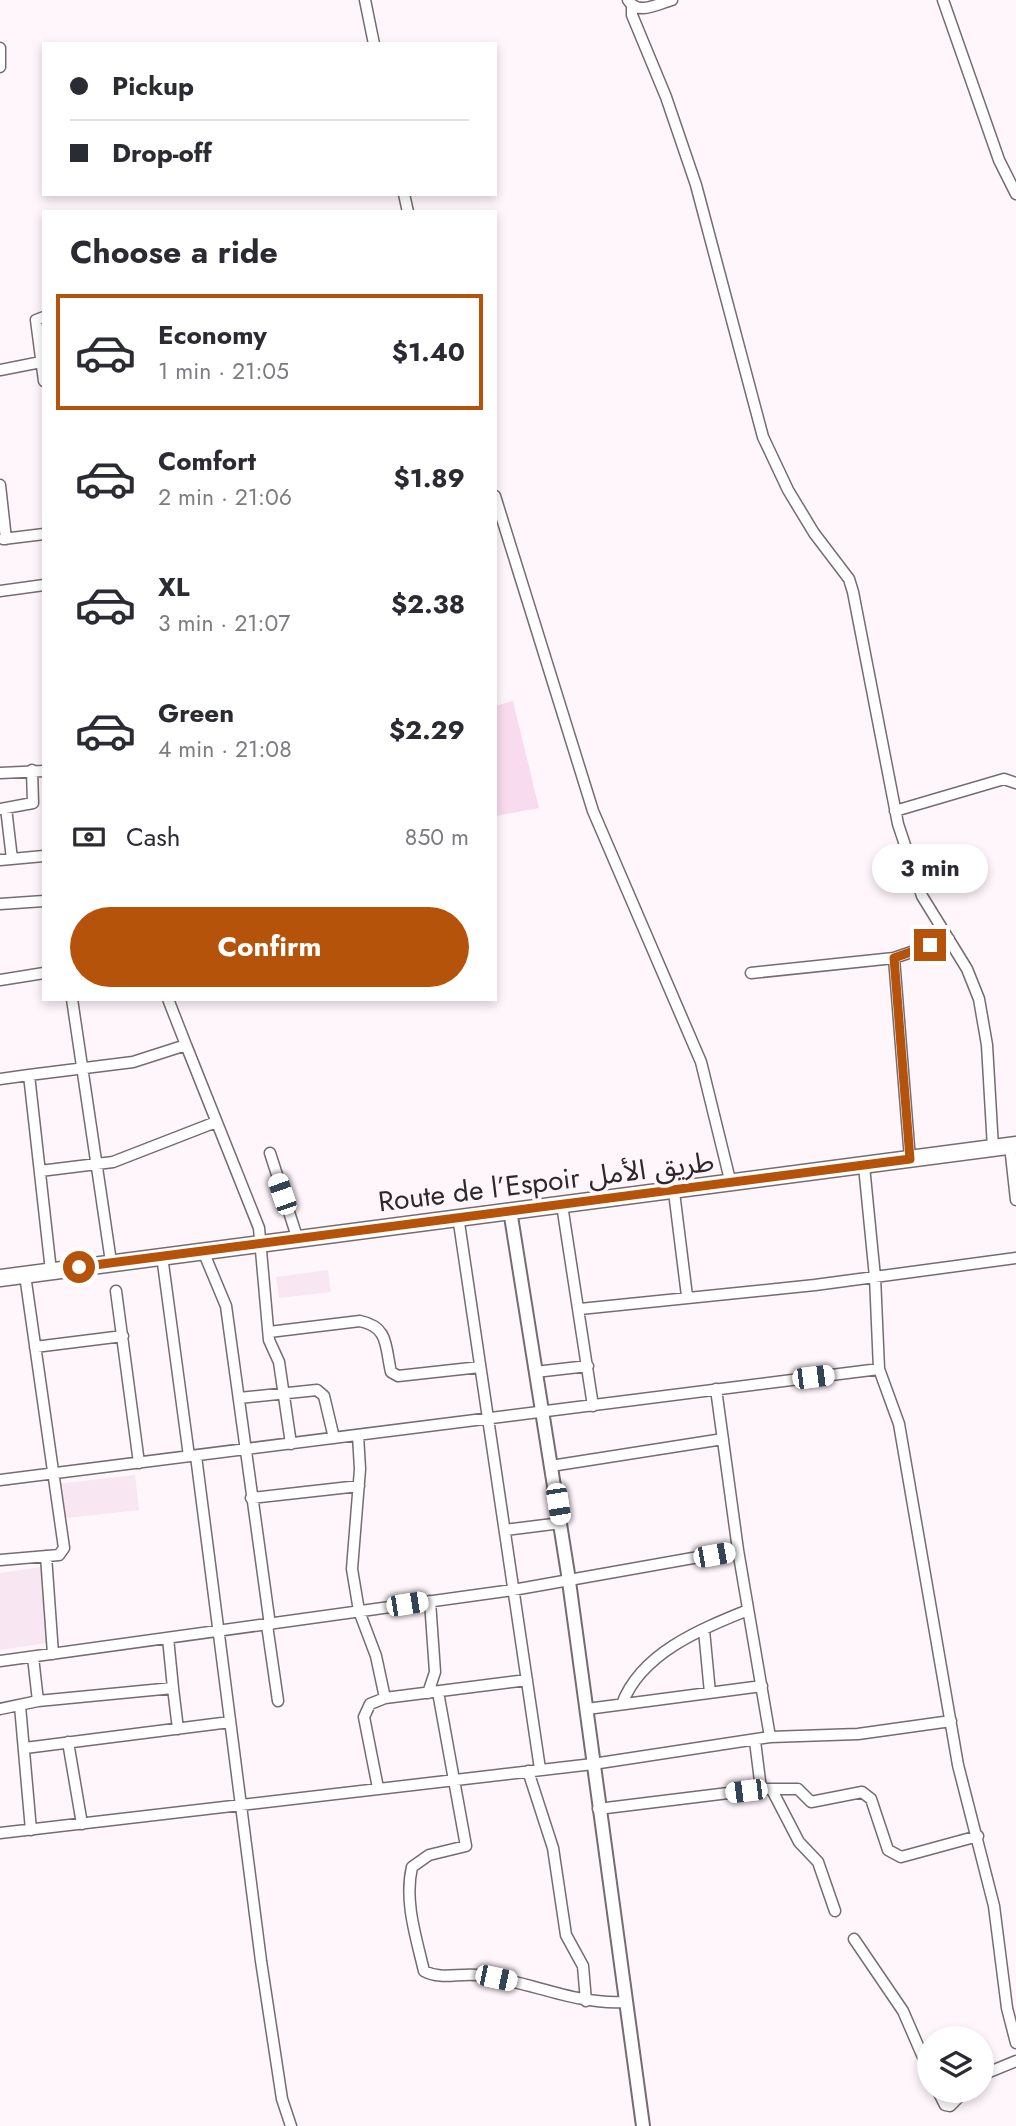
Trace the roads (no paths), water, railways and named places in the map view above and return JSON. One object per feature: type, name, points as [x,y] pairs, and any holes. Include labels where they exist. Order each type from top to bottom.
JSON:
[{"type":"highway","name":"Route de l’Espoir طريق الأمل","points":[[0,1278],[298,1240],[458,1216],[674,1192],[1006,1147]]},
{"type":"street","points":[[365,0],[374,42]]},
{"type":"street","points":[[630,3],[641,9],[672,0]]},
{"type":"street","points":[[943,0],[999,160],[1016,194]]},
{"type":"street","points":[[630,3],[632,15],[666,97],[696,185],[763,437],[789,490],[814,533],[842,568],[853,592],[895,811],[922,895],[975,987],[984,1020],[1016,1200]]},
{"type":"street","points":[[0,48],[0,67]]},
{"type":"street","points":[[42,318],[36,320],[42,368]]},
{"type":"street","points":[[0,370],[41,362]]},
{"type":"street","points":[[0,485],[3,539],[42,534]]},
{"type":"street","points":[[497,502],[593,811],[701,1062],[731,1184]]},
{"type":"street","points":[[0,591],[42,585]]},
{"type":"street","points":[[0,760],[1,773],[42,771]]},
{"type":"street","points":[[12,859],[3,808],[33,803],[32,771]]},
{"type":"street","points":[[895,811],[1004,779],[1016,783]]},
{"type":"street","points":[[0,860],[42,856]]},
{"type":"street","points":[[0,904],[42,901]]},
{"type":"street","points":[[751,973],[894,958],[949,939]]},
{"type":"street","points":[[894,958],[910,1159]]},
{"type":"street","points":[[0,980],[42,973]]},
{"type":"street","points":[[72,1001],[110,1255]]},
{"type":"street","points":[[169,1001],[256,1220],[262,1244],[271,1345],[279,1362],[291,1444]]},
{"type":"street","points":[[0,1079],[133,1062],[186,1045]]},
{"type":"street","points":[[29,1075],[51,1271]]},
{"type":"street","points":[[40,1171],[97,1165],[166,1144],[216,1122]]},
{"type":"street","points":[[270,1153],[298,1240]]},
{"type":"street","points":[[864,1166],[875,1277],[879,1369],[899,1424],[962,1780],[994,1906],[1007,2008],[1016,2043]]},
{"type":"street","points":[[674,1192],[687,1296]]},
{"type":"street","points":[[562,1205],[593,1406]]},
{"type":"street","points":[[510,1210],[561,1523],[624,2002],[643,2126]]},
{"type":"street","points":[[458,1216],[540,1769]]},
{"type":"street","points":[[203,1251],[226,1306],[278,1702]]},
{"type":"street","points":[[162,1256],[219,1631],[269,2016],[282,2099],[290,2126]]},
{"type":"street","points":[[580,1309],[875,1277],[1016,1258]]},
{"type":"street","points":[[0,1560],[61,1554],[64,1548],[25,1275]]},
{"type":"street","points":[[116,1291],[139,1463]]},
{"type":"street","points":[[269,1332],[367,1323],[382,1331],[391,1372],[398,1376],[480,1367]]},
{"type":"street","points":[[35,1347],[123,1336]]},
{"type":"street","points":[[535,1373],[588,1366]]},
{"type":"street","points":[[0,1480],[879,1369]]},
{"type":"street","points":[[716,1389],[738,1550],[770,1737]]},
{"type":"street","points":[[239,1398],[317,1390],[324,1396],[334,1438]]},
{"type":"street","points":[[358,1435],[359,1486],[352,1569],[359,1611],[376,1657],[385,1698]]},
{"type":"street","points":[[551,1466],[723,1439]]},
{"type":"street","points":[[251,1498],[359,1486]]},
{"type":"street","points":[[505,1530],[561,1523]]},
{"type":"street","points":[[0,1661],[513,1590],[738,1550]]},
{"type":"street","points":[[46,1556],[53,1654]]},
{"type":"street","points":[[430,1601],[435,1672],[433,1693],[454,1779],[466,1846],[429,1855],[412,1867],[408,1883],[424,1971],[434,1976],[474,1974],[496,1978],[586,2001],[624,2002]]},
{"type":"street","points":[[622,1704],[631,1683],[645,1668],[704,1630],[748,1611]]},
{"type":"street","points":[[704,1630],[710,1693]]},
{"type":"street","points":[[168,1638],[178,1729]]},
{"type":"street","points":[[33,1657],[38,1701]]},
{"type":"street","points":[[379,1787],[364,1711],[370,1704],[385,1698],[527,1680]]},
{"type":"street","points":[[587,1709],[762,1686]]},
{"type":"street","points":[[0,1709],[38,1701],[173,1688]]},
{"type":"street","points":[[20,1706],[31,1829]]},
{"type":"street","points":[[0,1833],[593,1764],[770,1737],[858,1734],[951,1721]]},
{"type":"street","points":[[25,1748],[230,1722]]},
{"type":"street","points":[[755,1741],[766,1790],[799,1842],[818,1862],[835,1911]]},
{"type":"street","points":[[68,1742],[82,1824]]},
{"type":"street","points":[[528,1771],[553,1848],[565,1935],[583,1966],[586,2001]]},
{"type":"street","points":[[598,1809],[766,1790],[798,1789],[811,1802],[868,1794],[888,1850],[901,1857],[978,1836]]},
{"type":"street","points":[[854,1939],[903,2011],[917,2043]]},
{"type":"street","points":[[994,2070],[1016,2061]]}]
